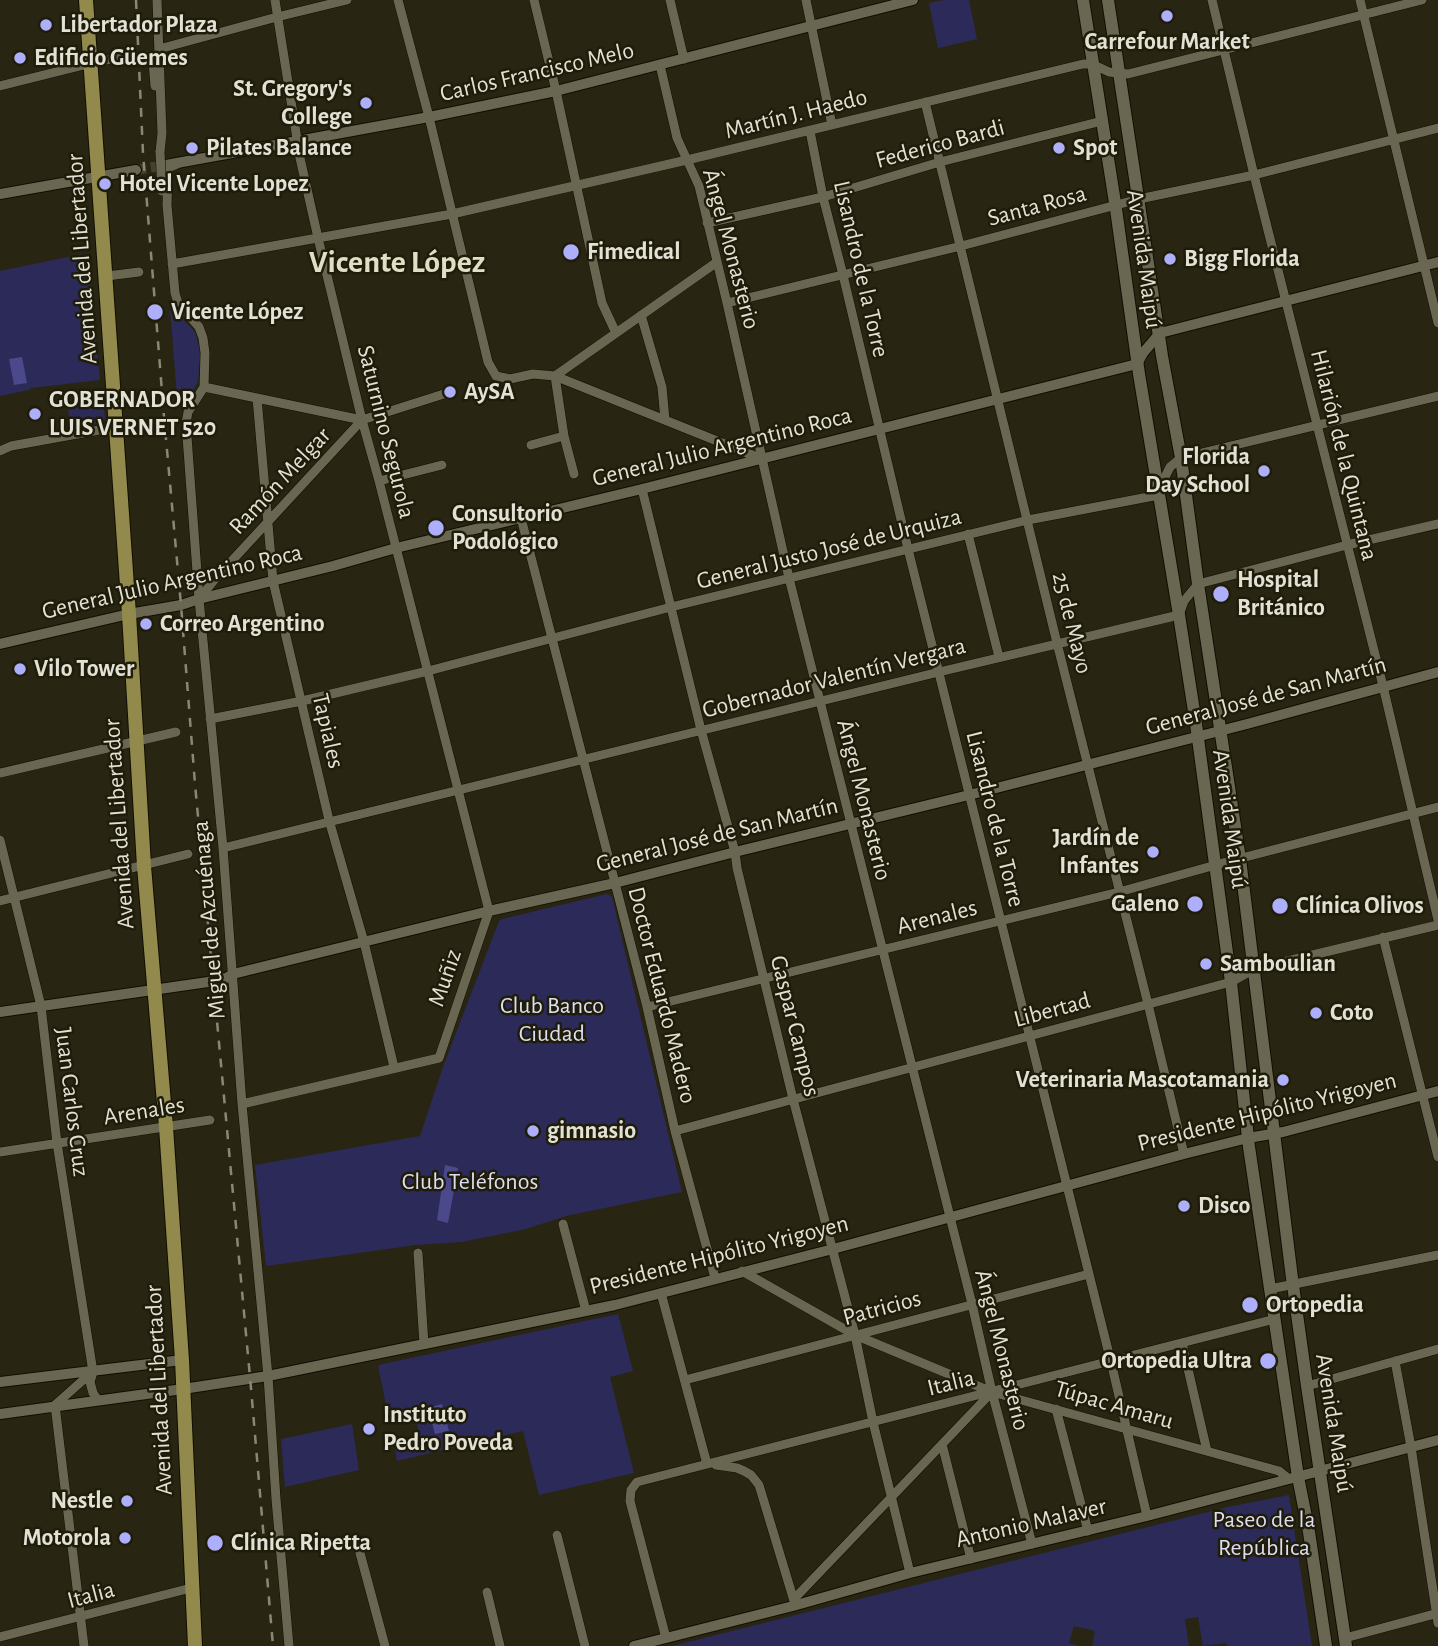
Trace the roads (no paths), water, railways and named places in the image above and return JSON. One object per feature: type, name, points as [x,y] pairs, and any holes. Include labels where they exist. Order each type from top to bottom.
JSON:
[{"type":"main road","name":"Avenida del Libertador","points":[[86,0],[107,276],[144,866],[182,1360],[195,1646]]},
{"type":"main road","name":"Avenida Maipú","points":[[1083,0],[1197,736],[1231,982],[1248,1138],[1275,1320],[1293,1478],[1309,1532],[1326,1646]]},
{"type":"main road","name":"Avenida Maipú","points":[[1108,0],[1162,356],[1181,457],[1240,859],[1293,1285],[1345,1642]]},
{"type":"street","name":"Miguel de Azcuénaga","points":[[157,0],[162,133],[160,152],[162,191],[167,205]]},
{"type":"street","name":"Saturnino Segurola","points":[[275,0],[297,140],[318,238],[362,420],[489,911]]},
{"type":"street","points":[[159,49],[346,0]]},
{"type":"street","points":[[398,0],[488,362],[496,376],[510,379],[533,374],[555,376],[762,459]]},
{"type":"street","points":[[534,0],[602,303],[616,333]]},
{"type":"street","points":[[670,0],[684,59]]},
{"type":"street","points":[[806,0],[832,125]]},
{"type":"street","name":"Carlos Francisco Melo","points":[[166,165],[429,117],[556,90],[913,0]]},
{"type":"street","name":"Hilarión de la Quintana","points":[[1212,0],[1316,426],[1383,686],[1438,922]]},
{"type":"street","points":[[1360,0],[1438,323]]},
{"type":"street","name":"Martín J. Haedo","points":[[172,264],[452,214],[1083,64],[1092,64],[1109,72],[1128,74],[1422,0]]},
{"type":"street","points":[[143,56],[153,62],[155,87],[161,103]]},
{"type":"street","points":[[0,86],[129,57]]},
{"type":"street","name":"Ángel Monasterio","points":[[660,65],[681,148],[697,178],[789,578],[1032,1544]]},
{"type":"street","name":"25 de Mayo","points":[[925,102],[1184,1154]]},
{"type":"street","name":"Federico Bardi","points":[[707,223],[823,197],[940,162],[1102,121]]},
{"type":"street","name":"Santa Rosa","points":[[727,303],[1139,199],[1254,175],[1438,128]]},
{"type":"street","name":"Lisandro de la Torre","points":[[810,131],[823,197],[908,549],[1147,1516]]},
{"type":"street","name":"Miguel de Azcuénaga","points":[[182,162],[168,170],[167,205],[175,293],[178,303],[199,327],[206,361],[204,387],[188,412],[186,423],[289,1646]]},
{"type":"street","points":[[0,194],[136,170]]},
{"type":"street","points":[[555,376],[716,262]]},
{"type":"street","points":[[1138,364],[1143,353],[1160,333],[1438,262]]},
{"type":"street","points":[[107,276],[139,272]]},
{"type":"street","points":[[641,315],[662,387],[665,421]]},
{"type":"street","name":"General Julio Argentino Roca","points":[[0,644],[129,614],[181,606],[396,548],[1138,364]]},
{"type":"street","points":[[555,376],[564,436],[574,474]]},
{"type":"street","points":[[204,387],[362,420],[447,393]]},
{"type":"street","points":[[1159,495],[1170,467],[1181,457],[1438,396]]},
{"type":"street","name":"Tapiales","points":[[257,398],[273,581],[329,820],[364,942],[394,1067]]},
{"type":"street","name":"Ramón Melgar","points":[[199,599],[362,420]]},
{"type":"street","points":[[0,451],[11,446],[116,427]]},
{"type":"street","points":[[531,445],[564,436]]},
{"type":"street","points":[[379,481],[442,465]]},
{"type":"street","name":"Gaspar Campos","points":[[642,489],[701,730],[735,852],[793,1099],[856,1335],[873,1422],[911,1573]]},
{"type":"street","name":"General Justo José de Urquiza","points":[[210,719],[302,701],[428,671],[671,607],[968,534],[1159,495]]},
{"type":"street","name":"Doctor Eduardo Madero","points":[[521,518],[647,1007],[675,1131],[715,1278]]},
{"type":"street","points":[[1179,615],[1184,601],[1198,584],[1438,524]]},
{"type":"street","points":[[968,534],[999,657]]},
{"type":"street","name":"Gobernador Valentín Vergara","points":[[223,848],[329,820],[1179,615]]},
{"type":"street","name":"General José de San Martín","points":[[0,1012],[226,978],[233,974],[969,795],[1438,672]]},
{"type":"street","points":[[0,773],[176,732]]},
{"type":"street","name":"Arenales","points":[[647,1007],[1119,892],[1438,807]]},
{"type":"street","name":"Juan Carlos Cruz","points":[[0,840],[41,1006],[57,1143],[93,1372],[90,1382],[98,1400]]},
{"type":"street","points":[[0,901],[188,855]]},
{"type":"street","name":"Muñiz","points":[[394,1067],[439,1058],[489,911]]},
{"type":"street","name":"Libertad","points":[[675,1131],[1231,982],[1254,969],[1438,922]]},
{"type":"street","points":[[1383,937],[1438,1157]]},
{"type":"street","points":[[242,1104],[394,1067]]},
{"type":"street","name":"Presidente Hipólito Yrigoyen","points":[[0,1414],[268,1376],[586,1311],[833,1249],[1184,1154],[1438,1091]]},
{"type":"street","name":"Arenales","points":[[0,1152],[210,1120]]},
{"type":"street","points":[[563,1224],[586,1311]]},
{"type":"street","points":[[418,1253],[424,1344]]},
{"type":"street","points":[[1270,1289],[1438,1255]]},
{"type":"street","name":"Túpac Amaru","points":[[742,1271],[856,1335],[992,1392],[1279,1471],[1293,1478]]},
{"type":"street","name":"Patricios","points":[[685,1380],[1089,1274]]},
{"type":"street","points":[[661,1293],[708,1464],[737,1468],[751,1475],[760,1485],[794,1603]]},
{"type":"street","name":"Italia","points":[[666,1638],[630,1500],[631,1490],[637,1482],[1275,1320]]},
{"type":"street","points":[[1182,1343],[1207,1451]]},
{"type":"street","points":[[1307,1386],[1438,1349]]},
{"type":"street","points":[[0,1382],[182,1360]]},
{"type":"street","points":[[1345,1642],[1438,1617],[1395,1361]]},
{"type":"street","points":[[84,1646],[55,1405],[93,1372]]},
{"type":"street","points":[[794,1603],[992,1392]]},
{"type":"street","points":[[1056,1409],[1088,1531]]},
{"type":"street","name":"Antonio Malaver","points":[[634,1646],[1438,1440]]},
{"type":"street","points":[[942,1444],[971,1559]]},
{"type":"street","points":[[557,1535],[585,1646]]},
{"type":"street","points":[[360,1553],[385,1646]]},
{"type":"street","name":"Italia","points":[[0,1637],[191,1588]]},
{"type":"street","points":[[487,1592],[500,1646]]},
{"type":"tunnel","points":[[136,170],[166,165]]},
{"type":"railway","points":[[136,0],[143,153],[164,417],[273,1646]]},
{"type":"place","name":"Carrefour Market","points":[[1167,16]]},
{"type":"place","name":"Libertador Plaza","points":[[46,25]]},
{"type":"place","name":"Edificio Güemes","points":[[20,58]]},
{"type":"place","name":"St. Gregory's College","points":[[366,103]]},
{"type":"place","name":"Pilates Balance","points":[[192,148]]},
{"type":"place","name":"Spot","points":[[1059,148]]},
{"type":"place","name":"Hotel Vicente Lopez","points":[[105,184]]},
{"type":"place","name":"Fimedical","points":[[571,252]]},
{"type":"place","name":"Bigg Florida","points":[[1170,259]]},
{"type":"place","name":"Vicente López","points":[[155,312]]},
{"type":"place","name":"AySA","points":[[450,392]]},
{"type":"place","name":"GOBERNADOR LUIS VERNET 520","points":[[35,414]]},
{"type":"place","name":"Florida Day School","points":[[1264,471]]},
{"type":"place","name":"Consultorio Podológico","points":[[436,528]]},
{"type":"place","name":"Hospital Británico","points":[[1221,594]]},
{"type":"place","name":"Correo Argentino","points":[[146,624]]},
{"type":"place","name":"Vilo Tower","points":[[20,669]]},
{"type":"place","name":"Jardín de Infantes","points":[[1153,852]]},
{"type":"place","name":"Galeno","points":[[1195,904]]},
{"type":"place","name":"Clínica Olivos","points":[[1280,906]]},
{"type":"place","name":"Samboulian","points":[[1206,964]]},
{"type":"place","name":"Coto","points":[[1316,1013]]},
{"type":"place","name":"Veterinaria Mascotamania","points":[[1283,1080]]},
{"type":"place","name":"gimnasio","points":[[533,1131]]},
{"type":"place","name":"Disco","points":[[1184,1206]]},
{"type":"place","name":"Ortopedia","points":[[1250,1305]]},
{"type":"place","name":"Ortopedia Ultra","points":[[1268,1361]]},
{"type":"place","name":"Instituto Pedro Poveda","points":[[369,1429]]},
{"type":"place","name":"Nestle","points":[[127,1501]]},
{"type":"place","name":"Motorola","points":[[125,1538]]},
{"type":"place","name":"Clínica Ripetta","points":[[215,1543]]},
{"type":"district","name":"Vicente López","points":[[397,262]]},
{"type":"park label","name":"Club Banco Ciudad","points":[[552,1020]]},
{"type":"park label","name":"Club Teléfonos","points":[[470,1182]]},
{"type":"park label","name":"Paseo de la República","points":[[1264,1534]]}]
